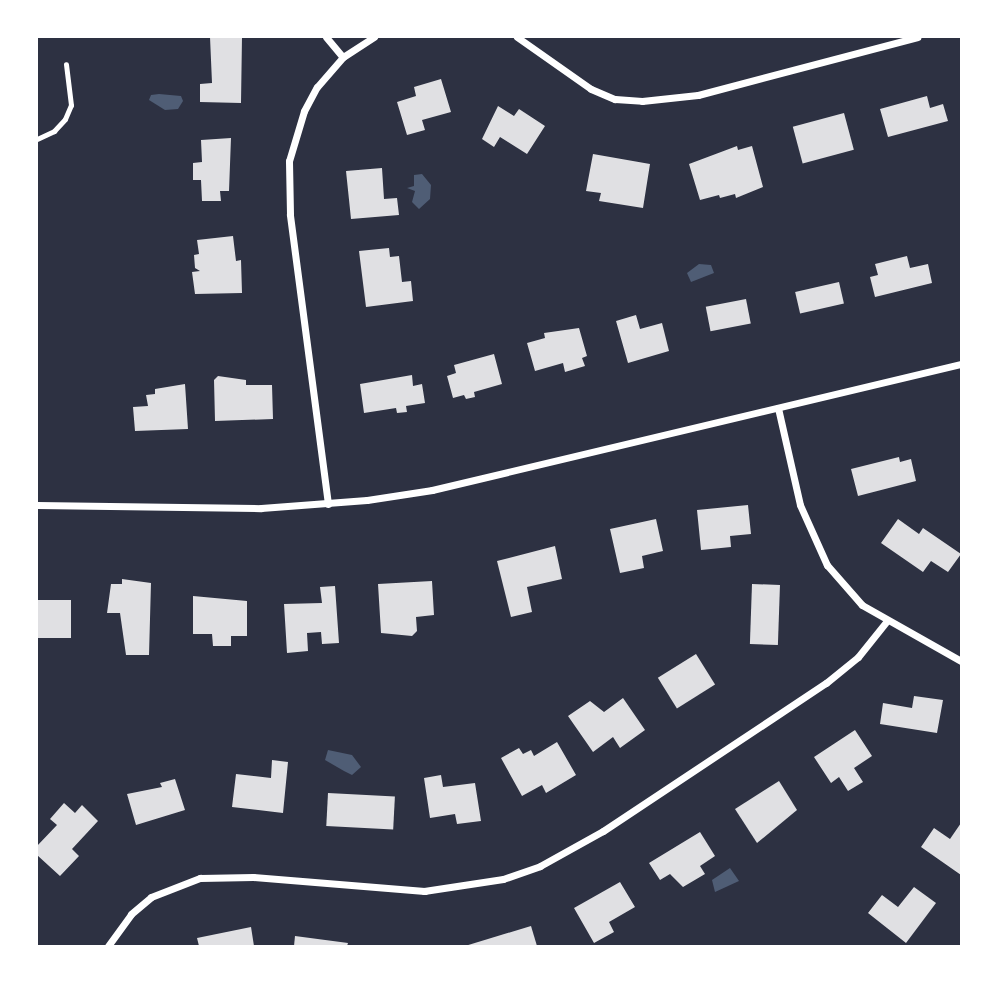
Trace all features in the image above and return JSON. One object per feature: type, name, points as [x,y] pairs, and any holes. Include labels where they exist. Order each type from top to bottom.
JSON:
[{"type":"street","points":[[326,37],[343,57]]},
{"type":"street","points":[[328,504],[288,188],[295,135],[304,111],[343,57],[374,37]]},
{"type":"street","points":[[517,37],[591,89],[615,99],[642,101],[698,95],[918,37]]},
{"type":"street","points":[[37,505],[261,508],[328,504],[432,490],[961,364]]},
{"type":"street","points":[[778,408],[789,467],[815,541],[843,586],[886,622],[961,661]]},
{"type":"street","points":[[108,946],[131,914],[151,897],[201,878],[253,877],[424,891],[503,879],[540,866],[603,831],[826,683],[858,657],[886,622]]},
{"type":"lane","points":[[37,139],[54,131],[65,119],[71,105],[66,64]]},
{"type":"water","points":[[151,95],[181,96],[183,101],[178,109],[165,110],[149,100]]},
{"type":"water","points":[[422,174],[431,185],[430,199],[419,209],[412,202],[415,191],[407,188],[414,186],[414,175]]},
{"type":"water","points":[[699,264],[711,265],[714,273],[691,282],[687,273]]},
{"type":"water","points":[[328,750],[352,755],[361,767],[352,775],[344,771],[325,760]]},
{"type":"water","points":[[730,868],[739,881],[715,892],[712,880]]},
{"type":"building","points":[[210,37],[242,37],[241,103],[200,102],[200,84],[212,83]]},
{"type":"building","points":[[441,79],[451,112],[422,120],[425,130],[407,135],[397,102],[416,96],[414,87]]},
{"type":"building","points":[[927,96],[930,108],[943,104],[948,121],[888,137],[880,109]]},
{"type":"building","points":[[498,106],[514,116],[519,109],[545,126],[527,154],[500,137],[494,147],[482,139]]},
{"type":"building","points":[[844,113],[854,150],[803,163],[793,127]]},
{"type":"building","points":[[231,138],[229,191],[220,191],[221,201],[202,201],[201,180],[193,180],[193,163],[202,162],[201,140]]},
{"type":"building","points":[[737,146],[738,150],[752,146],[763,187],[736,198],[735,194],[700,200],[689,164]]},
{"type":"building","points":[[593,154],[650,164],[643,208],[599,201],[601,193],[586,191]]},
{"type":"building","points":[[382,168],[384,199],[397,198],[399,215],[351,219],[346,171]]},
{"type":"building","points":[[233,236],[236,261],[241,260],[242,293],[195,294],[192,272],[200,271],[195,268],[194,255],[199,254],[197,240]]},
{"type":"building","points":[[389,248],[390,257],[399,256],[402,282],[411,281],[413,301],[366,307],[359,251]]},
{"type":"building","points":[[907,256],[910,268],[928,264],[932,283],[875,297],[870,277],[878,275],[875,264]]},
{"type":"building","points":[[839,282],[844,303],[800,314],[795,292]]},
{"type":"building","points":[[746,299],[751,324],[711,331],[706,307]]},
{"type":"building","points":[[636,315],[640,329],[662,323],[669,351],[628,363],[616,321]]},
{"type":"building","points":[[579,328],[587,356],[582,358],[585,366],[565,372],[563,363],[535,371],[527,343],[545,338],[544,333]]},
{"type":"building","points":[[494,354],[502,384],[474,392],[475,397],[466,399],[464,395],[453,398],[447,376],[456,373],[454,365]]},
{"type":"building","points":[[412,375],[413,386],[422,384],[425,403],[406,406],[407,412],[397,413],[396,408],[364,413],[360,384]]},
{"type":"building","points":[[218,376],[246,380],[246,385],[272,385],[273,419],[215,421],[214,380]]},
{"type":"building","points":[[185,384],[188,429],[135,431],[133,407],[148,406],[146,395],[155,394],[155,389]]},
{"type":"building","points":[[899,457],[900,462],[911,459],[916,481],[858,496],[851,469]]},
{"type":"building","points":[[748,505],[751,534],[730,536],[731,547],[701,550],[697,510]]},
{"type":"building","points":[[656,519],[663,551],[642,556],[644,568],[620,573],[610,529]]},
{"type":"building","points":[[898,519],[919,534],[923,528],[961,554],[948,572],[931,561],[923,572],[881,543]]},
{"type":"building","points":[[555,546],[562,579],[527,587],[532,612],[511,617],[497,561]]},
{"type":"building","points":[[122,579],[151,583],[149,655],[126,655],[120,613],[107,613],[111,584],[122,584]]},
{"type":"building","points":[[432,581],[434,615],[416,617],[417,631],[412,636],[381,633],[378,584]]},
{"type":"building","points":[[752,584],[780,585],[778,645],[750,644]]},
{"type":"building","points":[[335,586],[339,643],[322,644],[321,632],[307,633],[308,651],[287,653],[284,604],[322,603],[320,587]]},
{"type":"building","points":[[193,596],[247,601],[247,636],[231,636],[231,646],[213,646],[212,634],[193,634]]},
{"type":"building","points":[[37,600],[71,600],[71,638],[37,638]]},
{"type":"building","points":[[696,654],[715,685],[677,708],[658,678]]},
{"type":"building","points":[[914,696],[943,700],[937,733],[880,724],[883,703],[912,708]]},
{"type":"building","points":[[623,698],[645,730],[620,748],[613,737],[593,752],[568,716],[590,701],[604,712]]},
{"type":"building","points":[[855,730],[872,756],[854,768],[863,782],[848,791],[839,777],[831,783],[814,757]]},
{"type":"building","points":[[557,742],[576,775],[546,793],[542,785],[522,796],[501,758],[519,748],[523,754],[531,750],[534,756]]},
{"type":"building","points":[[272,760],[288,762],[283,813],[232,807],[236,774],[271,778]]},
{"type":"building","points":[[441,775],[443,787],[475,783],[481,821],[457,824],[455,814],[430,818],[424,778]]},
{"type":"building","points":[[175,779],[185,810],[136,825],[127,794],[162,787],[160,783]]},
{"type":"building","points":[[779,781],[797,810],[757,843],[735,809]]},
{"type":"building","points":[[328,793],[395,797],[393,829],[326,826]]},
{"type":"building","points":[[64,803],[75,813],[82,805],[98,821],[72,849],[79,856],[60,876],[37,855],[37,846],[57,825],[50,819]]},
{"type":"building","points":[[961,823],[961,875],[921,847],[934,828],[950,839]]},
{"type":"building","points":[[700,832],[715,856],[700,866],[705,874],[683,887],[670,874],[660,880],[649,863]]},
{"type":"building","points":[[620,882],[635,907],[609,922],[614,932],[594,943],[574,908]]},
{"type":"building","points":[[914,887],[936,903],[906,943],[868,913],[882,895],[898,907]]},
{"type":"building","points":[[531,926],[537,946],[465,946]]},
{"type":"building","points":[[251,927],[254,946],[199,946],[197,938]]},
{"type":"building","points":[[295,936],[348,943],[347,946],[294,946]]}]
